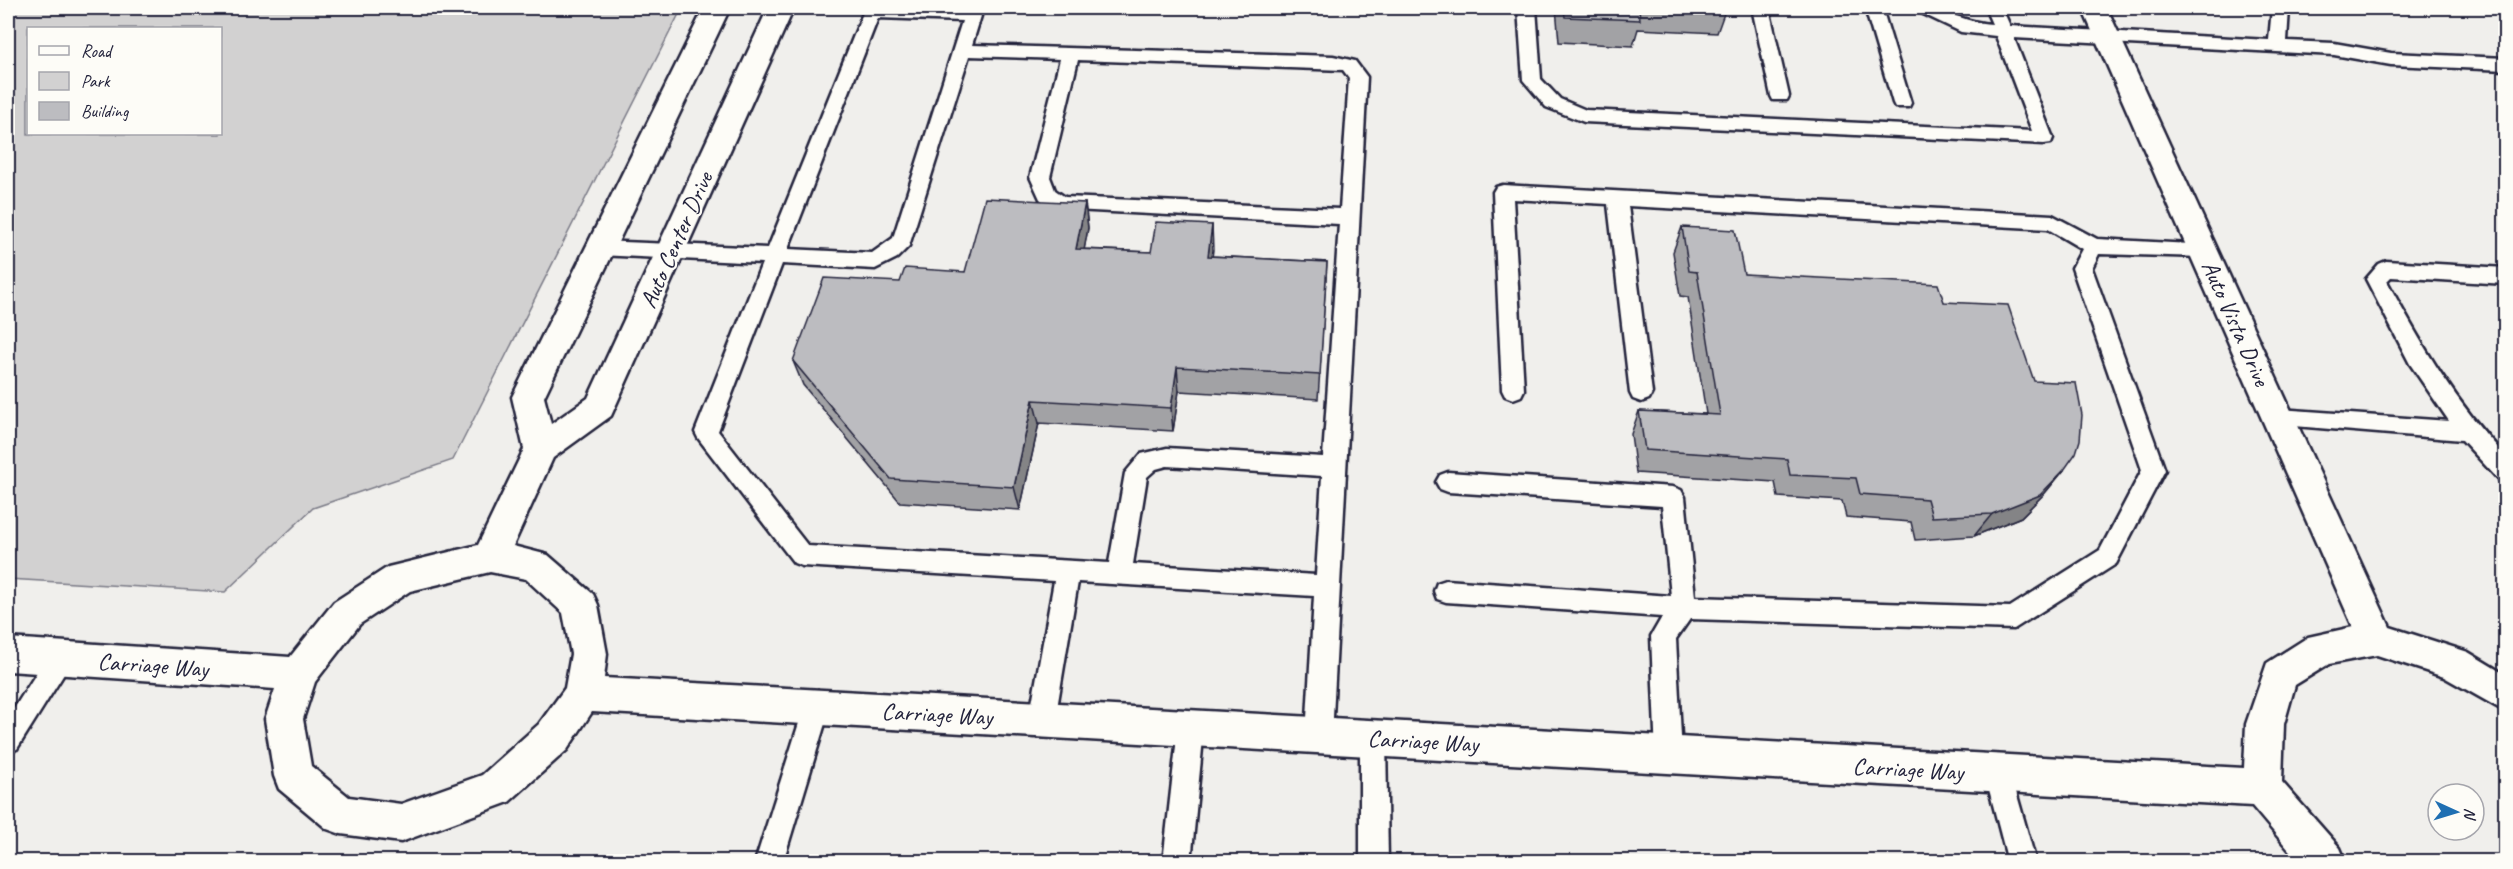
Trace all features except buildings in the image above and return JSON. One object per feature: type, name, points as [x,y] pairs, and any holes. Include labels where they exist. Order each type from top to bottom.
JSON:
[{"type":"street","points":[[541,449],[528,397],[717,8]]},
{"type":"street","name":"Auto Center Drive","points":[[490,557],[541,449],[600,407],[781,8]]},
{"type":"street","name":"Auto Vista Drive","points":[[2095,8],[2377,639]]},
{"type":"street","points":[[490,557],[536,566],[580,605],[589,654],[583,694],[553,737],[495,789],[401,822],[341,815],[293,776],[284,719],[299,674],[347,613],[400,578],[490,557]]},
{"type":"street","points":[[2326,861],[2262,788],[2265,723],[2280,675],[2321,649],[2377,639],[2455,664],[2505,695]]},
{"type":"street","name":"Carriage Way","points":[[8,655],[299,674]]},
{"type":"street","name":"Carriage Way","points":[[583,694],[2262,788]]},
{"type":"lane","points":[[1527,8],[1532,80],[1553,103],[1584,117],[2044,138],[1994,8]]},
{"type":"lane","points":[[1760,8],[1780,96]]},
{"type":"lane","points":[[1873,8],[1902,103]]},
{"type":"lane","points":[[1925,8],[1967,28],[2109,39],[2334,49],[2391,59],[2505,64]]},
{"type":"lane","points":[[2277,47],[2281,8]]},
{"type":"lane","points":[[599,248],[774,258],[875,261],[890,253],[902,241],[972,16],[872,10],[774,258],[706,432],[802,556],[1327,586]]},
{"type":"lane","points":[[961,50],[1333,62],[1349,65],[1358,77],[1319,736]]},
{"type":"lane","points":[[1070,54],[1040,177],[1047,194],[1061,204],[1351,217]]},
{"type":"lane","points":[[1513,390],[1503,192],[2052,222],[2093,246],[2203,250]]},
{"type":"lane","points":[[1617,198],[1641,393]]},
{"type":"lane","points":[[1446,591],[1684,608],[2014,618],[2108,557],[2154,471],[2082,268],[2093,246]]},
{"type":"lane","points":[[2505,276],[2386,269],[2376,279],[2418,358],[2468,431],[2505,472]]},
{"type":"lane","points":[[2278,418],[2468,431]]},
{"type":"lane","points":[[1119,573],[1136,473],[1149,461],[1167,457],[1335,467]]},
{"type":"lane","points":[[1448,482],[1673,497],[1684,608],[1663,636],[1669,756]]},
{"type":"lane","points":[[1042,720],[1068,571]]},
{"type":"lane","points":[[8,740],[60,658]]},
{"type":"lane","points":[[769,861],[817,707]]},
{"type":"lane","points":[[1177,861],[1191,728]]},
{"type":"lane","points":[[1373,738],[1374,861]]},
{"type":"lane","points":[[1998,774],[2022,861]]},
{"type":"green space","points":[[8,8],[682,8],[453,460],[313,508],[225,592],[8,579]]}]
